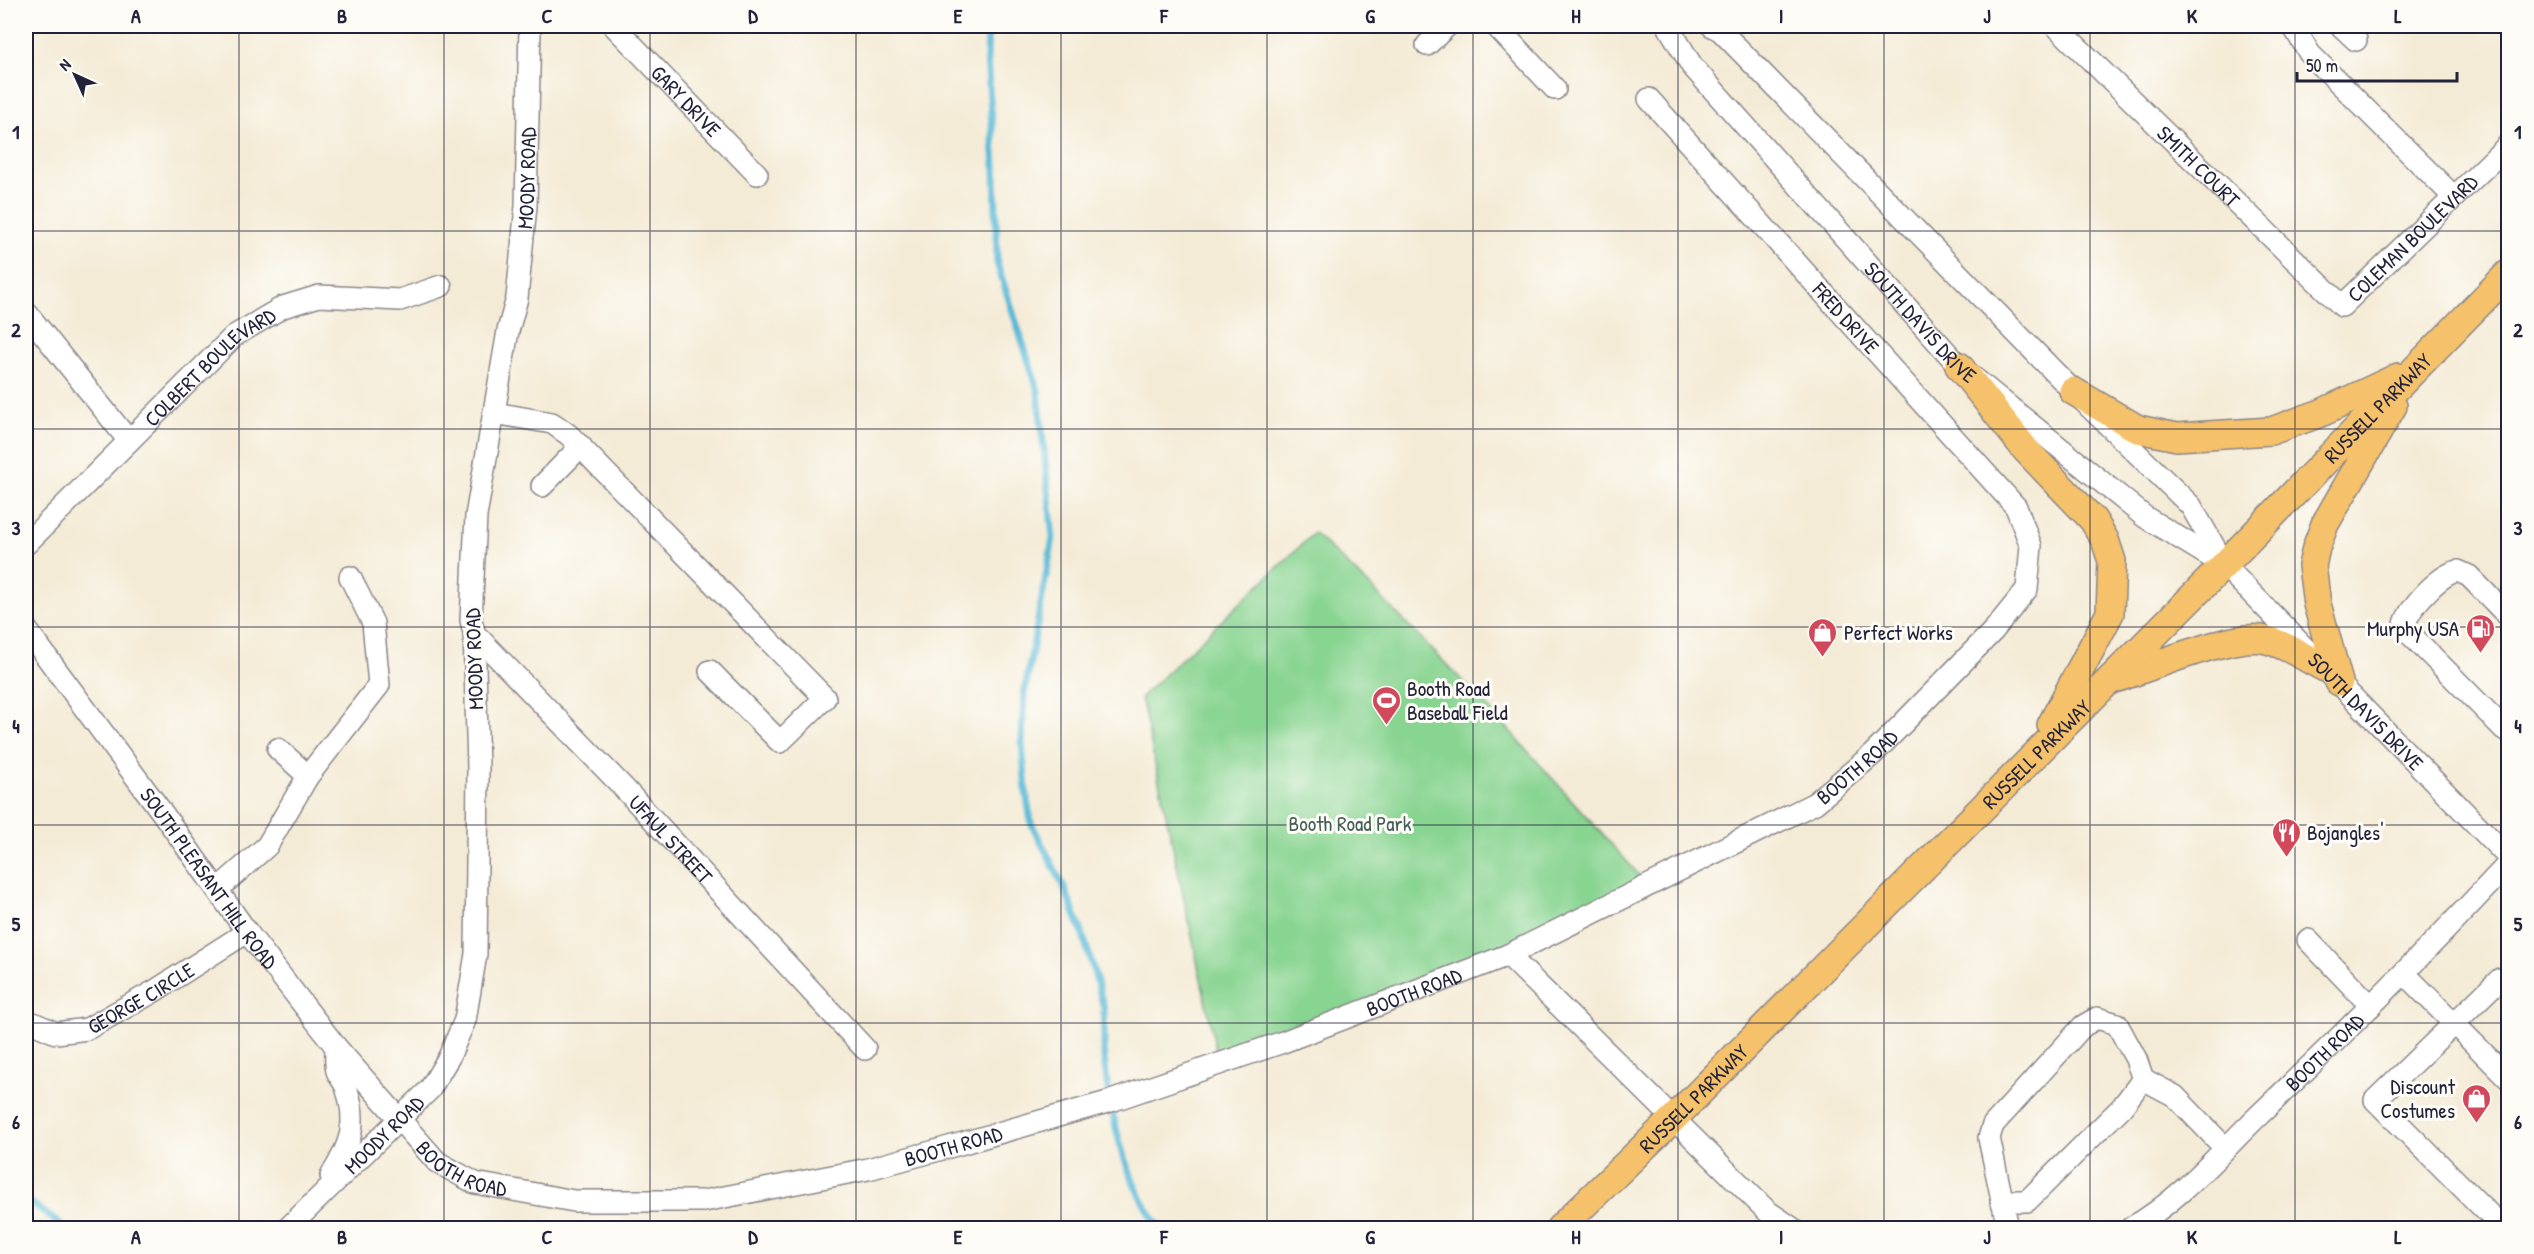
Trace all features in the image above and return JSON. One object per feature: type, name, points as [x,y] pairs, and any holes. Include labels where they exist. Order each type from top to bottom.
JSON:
[{"type":"main road","name":"RUSSELL PARKWAY","points":[[1560,1228],[1674,1118],[2224,565],[2508,274]]},
{"type":"main road","points":[[1959,366],[2026,450],[2093,520],[2105,540],[2112,561],[2110,613],[2036,752]]},
{"type":"main road","points":[[2073,392],[2138,429],[2177,437],[2240,434],[2271,431],[2321,413],[2413,371]]},
{"type":"main road","points":[[2332,675],[2312,566],[2316,548],[2325,524],[2413,371]]},
{"type":"main road","points":[[2105,683],[2219,644],[2251,638],[2277,644],[2332,675]]},
{"type":"street","name":"MOODY ROAD","points":[[288,1228],[430,1089],[449,1057],[465,1020],[473,981],[476,954],[478,768],[474,633],[471,620],[476,516],[517,298],[526,206],[530,26]]},
{"type":"street","name":"GARY DRIVE","points":[[614,26],[757,174]]},
{"type":"street","points":[[1427,45],[1447,26]]},
{"type":"street","points":[[1496,26],[1555,89]]},
{"type":"street","name":"SOUTH DAVIS DRIVE","points":[[1668,26],[1692,66],[1959,366],[2145,517],[2224,565],[2508,857]]},
{"type":"street","name":"SOUTH DAVIS DRIVE","points":[[1712,26],[1720,30],[1855,166],[2073,392],[2192,506],[2224,565]]},
{"type":"street","name":"SMITH COURT","points":[[2056,26],[2342,306]]},
{"type":"street","points":[[2294,26],[2310,54],[2454,197]]},
{"type":"street","points":[[2341,26],[2356,40]]},
{"type":"street","name":"FRED DRIVE","points":[[1648,99],[2016,507],[2031,546]]},
{"type":"street","name":"COLEMAN BOULEVARD","points":[[2342,306],[2508,145]]},
{"type":"street","name":"COLBERT BOULEVARD","points":[[26,544],[234,336],[283,307],[319,296],[400,300],[441,286]]},
{"type":"street","points":[[26,312],[129,441]]},
{"type":"street","points":[[494,413],[552,423],[580,446],[825,698],[780,742],[710,671]]},
{"type":"street","points":[[542,486],[580,446]]},
{"type":"street","name":"BOOTH ROAD","points":[[399,1121],[437,1162],[475,1183],[574,1201],[705,1201],[868,1169],[1111,1101],[1283,1042],[1508,955],[1815,803],[1873,754],[1994,630],[2027,588],[2031,546]]},
{"type":"street","points":[[2508,616],[2469,576],[2458,571],[2448,573],[2416,604],[2408,612],[2405,624],[2409,633],[2508,731]]},
{"type":"street","points":[[218,889],[267,846],[308,776],[379,686],[373,623],[350,577]]},
{"type":"street","name":"SOUTH PLEASANT HILL ROAD","points":[[26,629],[218,889],[247,932],[336,1047],[399,1121]]},
{"type":"street","name":"UFAUL STREET","points":[[474,633],[621,785],[865,1049]]},
{"type":"street","points":[[279,749],[308,776]]},
{"type":"street","name":"BOOTH ROAD","points":[[2131,1228],[2154,1215],[2225,1148],[2404,974],[2508,864]]},
{"type":"street","name":"GEORGE CIRCLE","points":[[26,1020],[56,1033],[87,1029],[153,992],[247,932]]},
{"type":"street","points":[[2308,940],[2371,1006]]},
{"type":"street","points":[[1508,955],[1767,1210],[1792,1228]]},
{"type":"street","points":[[2404,974],[2508,1078]]},
{"type":"street","points":[[2500,979],[2375,1100],[2503,1228]]},
{"type":"street","points":[[2008,1228],[1989,1138],[1993,1125],[2083,1026],[2097,1017],[2117,1024],[2136,1059],[2143,1078],[2175,1096],[2225,1148]]},
{"type":"street","points":[[316,1200],[346,1151],[352,1135],[350,1100],[346,1085],[337,1071],[336,1047]]},
{"type":"street","points":[[2001,1201],[2027,1202],[2122,1107],[2143,1078]]},
{"type":"green space","name":"Booth Road Park","points":[[1314,533],[1371,587],[1491,710],[1648,885],[1508,955],[1219,1064],[1141,697]]},
{"type":"waterway","points":[[988,26],[987,58],[995,166],[997,263],[1038,390],[1053,538],[1024,695],[1022,743],[1026,791],[1031,823],[1064,887],[1082,932],[1096,978],[1104,1009],[1104,1058],[1108,1090]]},
{"type":"waterway","points":[[1111,1106],[1135,1185],[1160,1228]]},
{"type":"waterway","points":[[26,1199],[65,1228]]},
{"type":"place","name":"Murphy USA","points":[[2480,654]]},
{"type":"place","name":"Perfect Works","points":[[1823,658]]},
{"type":"place","name":"Booth Road Baseball Field","points":[[1386,726]]},
{"type":"place","name":"Bojangles'","points":[[2286,858]]},
{"type":"place","name":"Discount Costumes","points":[[2476,1124]]}]
